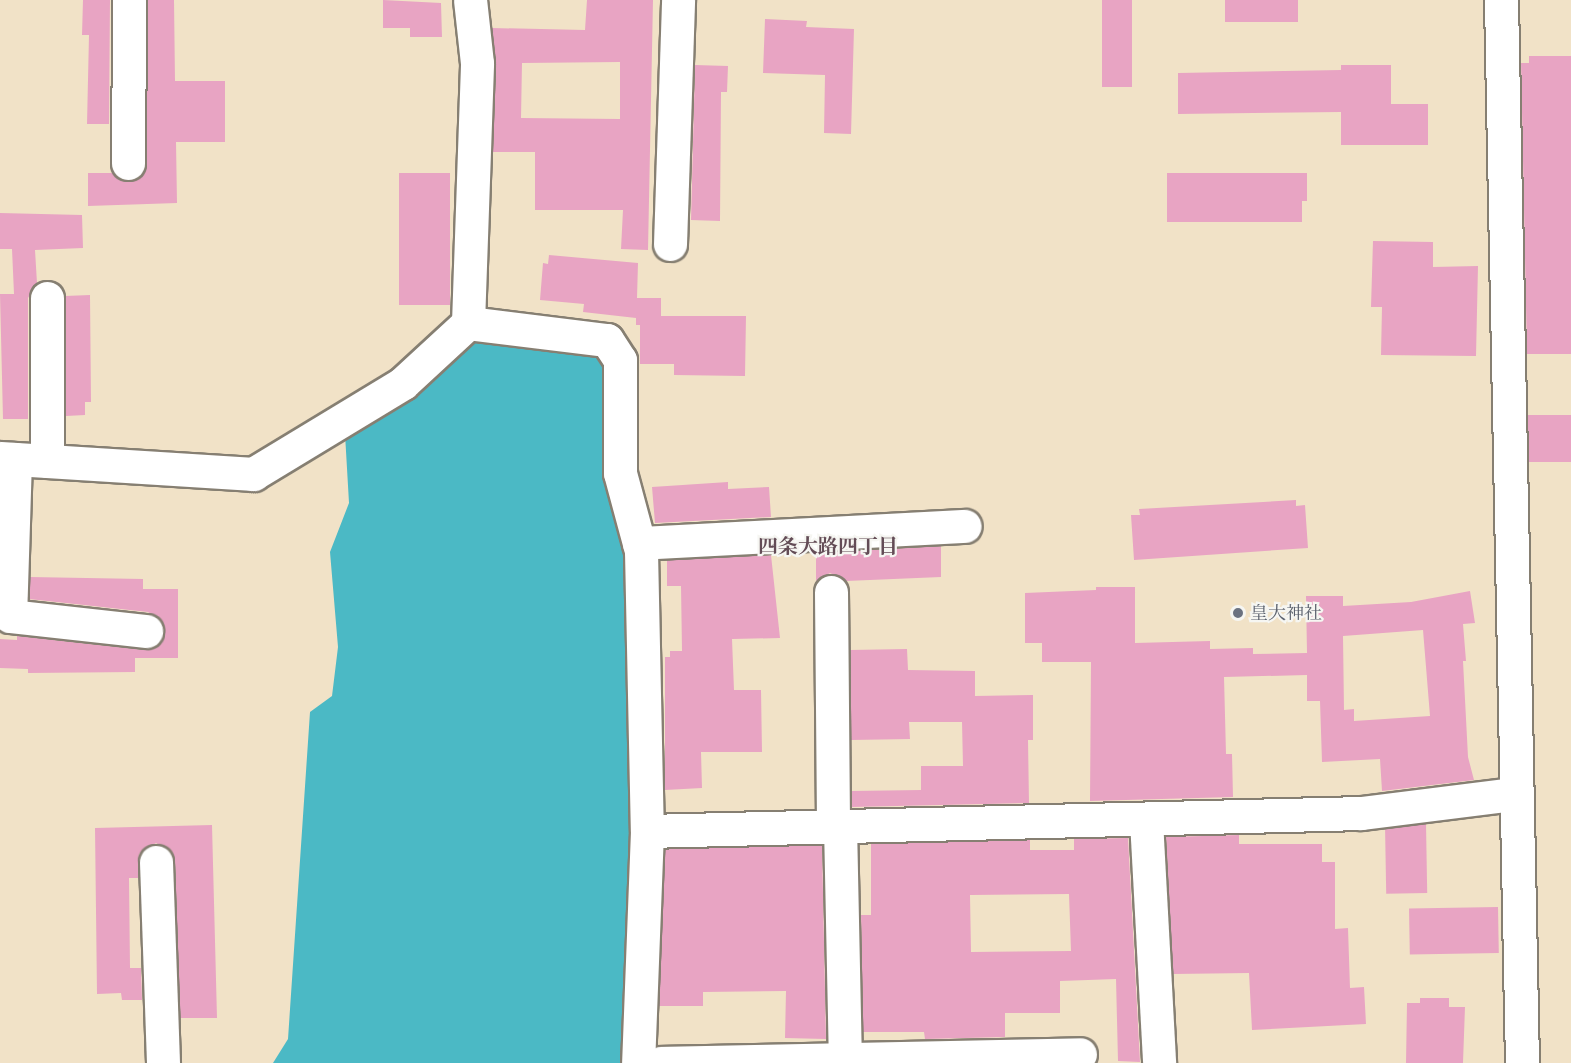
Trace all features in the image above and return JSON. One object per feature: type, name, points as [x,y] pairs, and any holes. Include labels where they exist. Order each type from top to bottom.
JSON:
[{"type":"street","points":[[128,163],[129,0]]},
{"type":"street","points":[[146,631],[10,616],[7,459],[253,474],[296,452],[403,383],[468,322],[477,63],[470,0]]},
{"type":"street","points":[[670,244],[678,0]]},
{"type":"street","points":[[1501,0],[1514,794],[1522,1063]]},
{"type":"street","points":[[46,298],[47,461]]},
{"type":"street","points":[[468,322],[607,340],[620,360],[620,472],[639,543],[647,831],[638,1063]]},
{"type":"street","points":[[639,543],[965,526]]},
{"type":"street","points":[[831,592],[844,1059]]},
{"type":"street","points":[[647,831],[1361,813],[1514,794]]},
{"type":"street","points":[[1146,820],[1159,1063]]},
{"type":"street","points":[[156,862],[163,1063]]},
{"type":"street","points":[[661,1063],[1080,1054]]},
{"type":"water","points":[[475,335],[597,353],[609,364],[635,559],[628,1063],[273,1063],[288,1039],[310,712],[332,696],[338,647],[330,552],[349,503],[345,434],[410,398]]},
{"type":"building","points":[[83,0],[110,0],[109,124],[87,124],[89,35],[82,35]]},
{"type":"building","points":[[148,0],[174,0],[175,81],[225,81],[225,142],[176,142],[177,203],[88,206],[88,173],[112,173],[128,182],[144,172]]},
{"type":"building","points":[[383,0],[441,3],[442,37],[410,37],[410,28],[383,28]]},
{"type":"building","points":[[587,0],[653,0],[648,250],[621,249],[623,210],[535,210],[535,152],[493,152],[496,63],[492,28],[585,30]],"holes":[[[620,62],[620,119],[521,118],[522,63]]]},
{"type":"building","points":[[1102,0],[1132,0],[1132,87],[1102,87]]},
{"type":"building","points":[[1225,0],[1298,0],[1298,22],[1225,22]]},
{"type":"building","points":[[765,19],[807,21],[806,27],[854,29],[851,134],[824,133],[825,75],[763,73]]},
{"type":"building","points":[[1529,56],[1571,56],[1571,354],[1527,354],[1521,63],[1529,63]]},
{"type":"building","points":[[695,65],[728,66],[727,92],[721,92],[720,221],[691,220]]},
{"type":"building","points":[[1341,65],[1391,65],[1391,104],[1428,104],[1428,145],[1341,145],[1341,112],[1178,114],[1178,73],[1341,70]]},
{"type":"building","points":[[399,173],[450,173],[450,305],[399,305]]},
{"type":"building","points":[[1167,173],[1307,173],[1307,201],[1302,201],[1302,222],[1167,222]]},
{"type":"building","points":[[0,213],[82,215],[83,248],[35,250],[37,283],[28,298],[28,419],[3,419],[0,294],[14,294],[12,249],[0,249]]},
{"type":"building","points":[[1373,241],[1433,242],[1433,267],[1478,266],[1476,356],[1381,355],[1382,307],[1371,307]]},
{"type":"building","points":[[549,255],[638,263],[637,298],[661,298],[661,316],[746,316],[745,376],[674,375],[674,364],[640,364],[640,325],[636,325],[636,318],[583,312],[584,304],[540,300],[543,263],[548,264]]},
{"type":"building","points":[[90,295],[91,402],[85,402],[85,415],[66,416],[65,296]]},
{"type":"building","points":[[1528,415],[1571,415],[1571,462],[1528,462]]},
{"type":"building","points":[[728,482],[728,489],[769,487],[771,517],[655,523],[652,487]]},
{"type":"building","points":[[1296,500],[1296,506],[1305,505],[1308,548],[1134,560],[1131,515],[1140,515],[1139,509]]},
{"type":"building","points":[[941,546],[941,577],[846,581],[830,573],[816,581],[816,553]]},
{"type":"building","points":[[771,555],[780,638],[732,639],[734,690],[761,690],[762,752],[701,752],[702,788],[665,790],[665,657],[670,657],[670,651],[682,651],[681,586],[667,586],[667,560]]},
{"type":"building","points":[[30,577],[143,579],[143,589],[178,589],[178,658],[135,658],[135,672],[28,673],[28,669],[0,668],[0,639],[17,640],[17,636],[144,650],[154,648],[164,634],[163,623],[148,612],[29,599]]},
{"type":"building","points":[[1096,587],[1135,587],[1135,643],[1210,641],[1210,649],[1253,648],[1253,654],[1307,653],[1306,596],[1343,596],[1343,606],[1411,602],[1470,591],[1475,623],[1463,624],[1466,661],[1463,661],[1468,757],[1474,780],[1382,791],[1380,759],[1322,762],[1320,701],[1307,701],[1307,675],[1224,677],[1226,754],[1232,754],[1233,797],[1090,801],[1091,662],[1042,662],[1042,643],[1025,643],[1025,593],[1096,590]],"holes":[[[1423,630],[1430,716],[1354,721],[1354,709],[1344,710],[1343,636]]]},
{"type":"building","points":[[907,649],[908,670],[975,671],[975,696],[1033,695],[1033,740],[1028,740],[1029,803],[852,807],[851,791],[921,790],[921,766],[963,766],[962,722],[909,722],[910,739],[851,740],[850,650]]},
{"type":"building","points":[[1426,824],[1427,893],[1386,894],[1385,825]]},
{"type":"building","points":[[212,825],[217,1018],[180,1018],[175,861],[172,852],[156,843],[139,854],[138,878],[129,878],[130,968],[141,968],[142,1000],[122,1000],[121,993],[97,994],[95,828]]},
{"type":"building","points":[[1239,835],[1239,844],[1322,844],[1322,862],[1335,862],[1335,929],[1348,928],[1350,988],[1364,987],[1366,1024],[1252,1030],[1249,973],[1173,974],[1166,837]]},
{"type":"building","points":[[1128,838],[1140,1062],[1118,1061],[1116,979],[1060,981],[1060,1013],[1005,1013],[1005,1037],[925,1039],[924,1032],[863,1032],[861,915],[871,915],[871,844],[1030,840],[1030,850],[1074,850],[1074,839]],"holes":[[[1069,894],[1071,951],[971,952],[970,895]]]},
{"type":"building","points":[[822,845],[826,1039],[785,1038],[786,991],[703,992],[703,1006],[659,1006],[665,849]]},
{"type":"building","points":[[1498,907],[1499,953],[1410,955],[1409,909]]},
{"type":"building","points":[[1420,998],[1449,998],[1449,1007],[1465,1007],[1463,1063],[1406,1063],[1407,1003],[1420,1003]]},
{"type":"place","name":"皇大神社","points":[[1238,613]]},
{"type":"district","name":"四条大路四丁目","points":[[828,546]]}]
